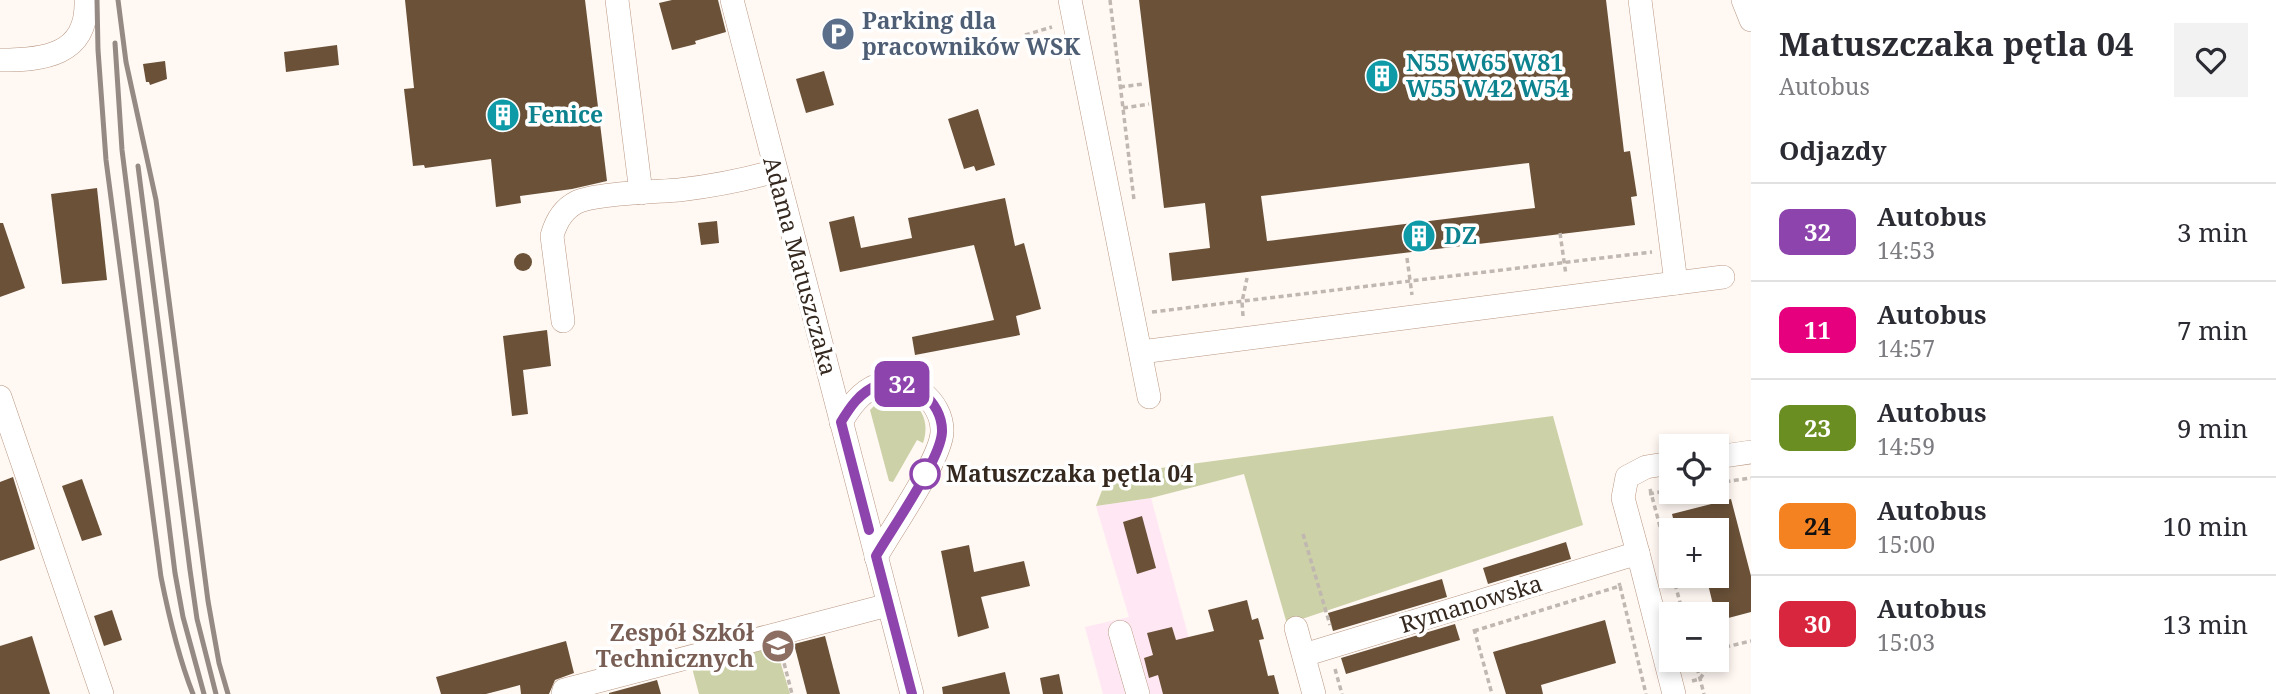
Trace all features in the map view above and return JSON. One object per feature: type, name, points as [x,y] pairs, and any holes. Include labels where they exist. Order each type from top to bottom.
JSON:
[{"type":"street","points":[[0,60],[45,57],[69,46],[83,25],[86,0]]},
{"type":"street","points":[[617,0],[641,193]]},
{"type":"street","name":"Adama Matuszczaka","points":[[732,0],[912,694]]},
{"type":"street","points":[[1070,0],[1149,397]]},
{"type":"street","points":[[1640,0],[1676,283]]},
{"type":"street","points":[[1743,0],[1751,20]]},
{"type":"street","points":[[563,321],[552,236],[561,216],[578,202],[588,198],[735,182],[775,171]]},
{"type":"street","points":[[1141,352],[1723,277]]},
{"type":"street","points":[[841,422],[858,398],[889,382],[911,386],[921,391],[936,409],[941,422],[942,433],[933,460],[876,556]]},
{"type":"street","points":[[0,397],[103,694]]},
{"type":"street","points":[[1729,455],[1751,452]]},
{"type":"street","points":[[1659,465],[1646,467],[1627,477],[1623,498],[1674,694]]},
{"type":"street","name":"Rymanowska","points":[[1304,655],[1638,553]]},
{"type":"street","points":[[563,694],[564,690],[888,605]]},
{"type":"street","points":[[1296,628],[1314,694]]},
{"type":"street","points":[[1120,632],[1138,694]]},
{"type":"path","points":[[1110,0],[1135,210]]},
{"type":"path","points":[[1025,35],[1061,25]]},
{"type":"path","points":[[1120,88],[1143,84]]},
{"type":"path","points":[[1123,108],[1149,104]]},
{"type":"path","points":[[1560,233],[1569,298]]},
{"type":"path","points":[[1133,318],[1148,313],[1671,250]]},
{"type":"path","points":[[1407,258],[1415,318]]},
{"type":"path","points":[[1244,339],[1242,302],[1247,278]]},
{"type":"path","points":[[1646,467],[1659,520]]},
{"type":"path","points":[[1729,481],[1751,478]]},
{"type":"path","points":[[1303,534],[1334,639],[1329,646],[1342,694]]},
{"type":"path","points":[[1613,561],[1647,694]]},
{"type":"path","points":[[1474,631],[1620,586]]},
{"type":"path","points":[[1467,606],[1492,694]]},
{"type":"path","points":[[1729,646],[1751,641]]},
{"type":"path","points":[[779,644],[792,694]]},
{"type":"path","points":[[1698,672],[1704,694]]},
{"type":"shaded area","points":[[1151,498],[1204,694],[1103,694],[1085,627],[1129,617],[1096,506]]},
{"type":"green space","points":[[896,396],[917,407],[926,427],[923,443],[917,440],[893,482],[889,481],[870,410],[880,400]]},
{"type":"green space","points":[[1553,416],[1583,525],[1287,624],[1244,474],[1151,498],[1096,506],[1106,480],[1138,471]]},
{"type":"green space","points":[[774,641],[790,694],[699,694],[691,664]]},
{"type":"building","name":"Fenice","points":[[405,0],[585,0],[607,181],[520,196],[521,203],[496,207],[491,159],[425,168],[424,165],[413,166],[404,89],[414,88]]},
{"type":"building","points":[[672,0],[718,0],[726,32],[672,50],[659,3]]},
{"type":"building","name":"N55 W65 W81 W55 W42 W54","points":[[1139,0],[1606,0],[1624,152],[1630,151],[1637,196],[1631,197],[1635,225],[1172,281],[1169,253],[1210,248],[1205,203],[1164,208]],"holes":[[[1529,163],[1535,208],[1267,241],[1261,196]]]},
{"type":"building","points":[[337,45],[339,65],[286,72],[284,52]]},
{"type":"building","points":[[165,61],[167,79],[150,85],[146,82],[143,64]]},
{"type":"building","points":[[824,71],[834,105],[806,113],[796,79]]},
{"type":"building","points":[[978,109],[995,165],[976,171],[974,166],[964,169],[948,119]]},
{"type":"building","points":[[97,188],[107,280],[62,284],[51,194]]},
{"type":"building","points":[[1005,198],[1015,246],[1024,243],[1041,309],[1016,316],[1020,335],[915,355],[912,337],[994,320],[974,245],[840,272],[829,222],[854,216],[861,248],[912,238],[908,218]]},
{"type":"building","points":[[717,221],[719,243],[701,245],[698,223]]},
{"type":"building","points":[[0,223],[3,223],[25,288],[0,297]]},
{"type":"building","points":[[523,253],[529,256],[532,262],[529,268],[523,271],[517,268],[514,262],[517,256]]},
{"type":"building","points":[[547,330],[551,366],[523,370],[528,414],[512,416],[503,336]]},
{"type":"building","points":[[13,477],[35,549],[0,561],[0,482]]},
{"type":"building","points":[[82,479],[102,535],[82,541],[62,486]]},
{"type":"building","points":[[1729,500],[1751,576],[1751,612],[1729,618],[1729,602],[1712,602],[1709,588],[1729,588],[1729,518],[1673,518],[1672,514],[1711,504],[1729,504]]},
{"type":"building","points":[[1142,516],[1156,568],[1137,574],[1123,522]]},
{"type":"building","points":[[1566,542],[1571,559],[1488,584],[1483,568]]},
{"type":"building","points":[[969,545],[974,572],[1024,561],[1030,586],[981,597],[989,628],[958,637],[941,551]]},
{"type":"building","points":[[1442,579],[1447,597],[1333,631],[1328,613]]},
{"type":"building","points":[[1247,600],[1252,620],[1258,618],[1264,639],[1259,640],[1268,676],[1274,675],[1279,694],[1163,694],[1158,675],[1149,678],[1144,658],[1153,655],[1147,633],[1172,627],[1176,640],[1214,631],[1208,610]]},
{"type":"building","points":[[112,610],[122,640],[104,646],[94,616]]},
{"type":"building","points":[[1605,620],[1616,663],[1541,685],[1543,694],[1506,694],[1493,652]]},
{"type":"building","points":[[1455,624],[1460,640],[1346,674],[1341,658]]},
{"type":"building","points":[[32,636],[50,694],[0,694],[0,646]]},
{"type":"building","points":[[825,636],[840,694],[807,694],[794,644]]},
{"type":"building","points":[[566,641],[574,673],[555,680],[549,694],[521,694],[520,685],[486,694],[441,694],[436,677]]},
{"type":"building","points":[[1005,672],[1010,694],[943,694],[942,687]]},
{"type":"building","points":[[1059,674],[1063,694],[1043,694],[1040,678]]},
{"type":"building","points":[[657,680],[661,694],[609,694],[609,693]]},
{"type":"railway","points":[[97,0],[106,160],[161,577],[174,636],[193,694]]},
{"type":"railway","points":[[118,0],[126,62],[156,200],[208,601],[219,663],[228,694]]},
{"type":"railway","points":[[115,43],[122,150],[175,573],[183,617],[204,694]]},
{"type":"railway","points":[[138,166],[197,619],[216,694]]},
{"type":"bus line","name":"32","points":[[869,530],[841,422],[850,407],[869,390],[889,382],[901,383],[921,391],[930,400],[941,422],[942,433],[933,460],[876,556],[912,694]]},
{"type":"place","name":"Parking dla pracowników WSK","points":[[838,34]]},
{"type":"place","name":"N55 W65 W81 W55 W42 W54","points":[[1382,76]]},
{"type":"place","name":"Fenice","points":[[503,115]]},
{"type":"place","name":"DZ","points":[[1419,236]]},
{"type":"place","name":"Matuszczaka pętla 04","points":[[925,474]]},
{"type":"place","name":"Zespół Szkół Technicznych","points":[[778,646]]}]
